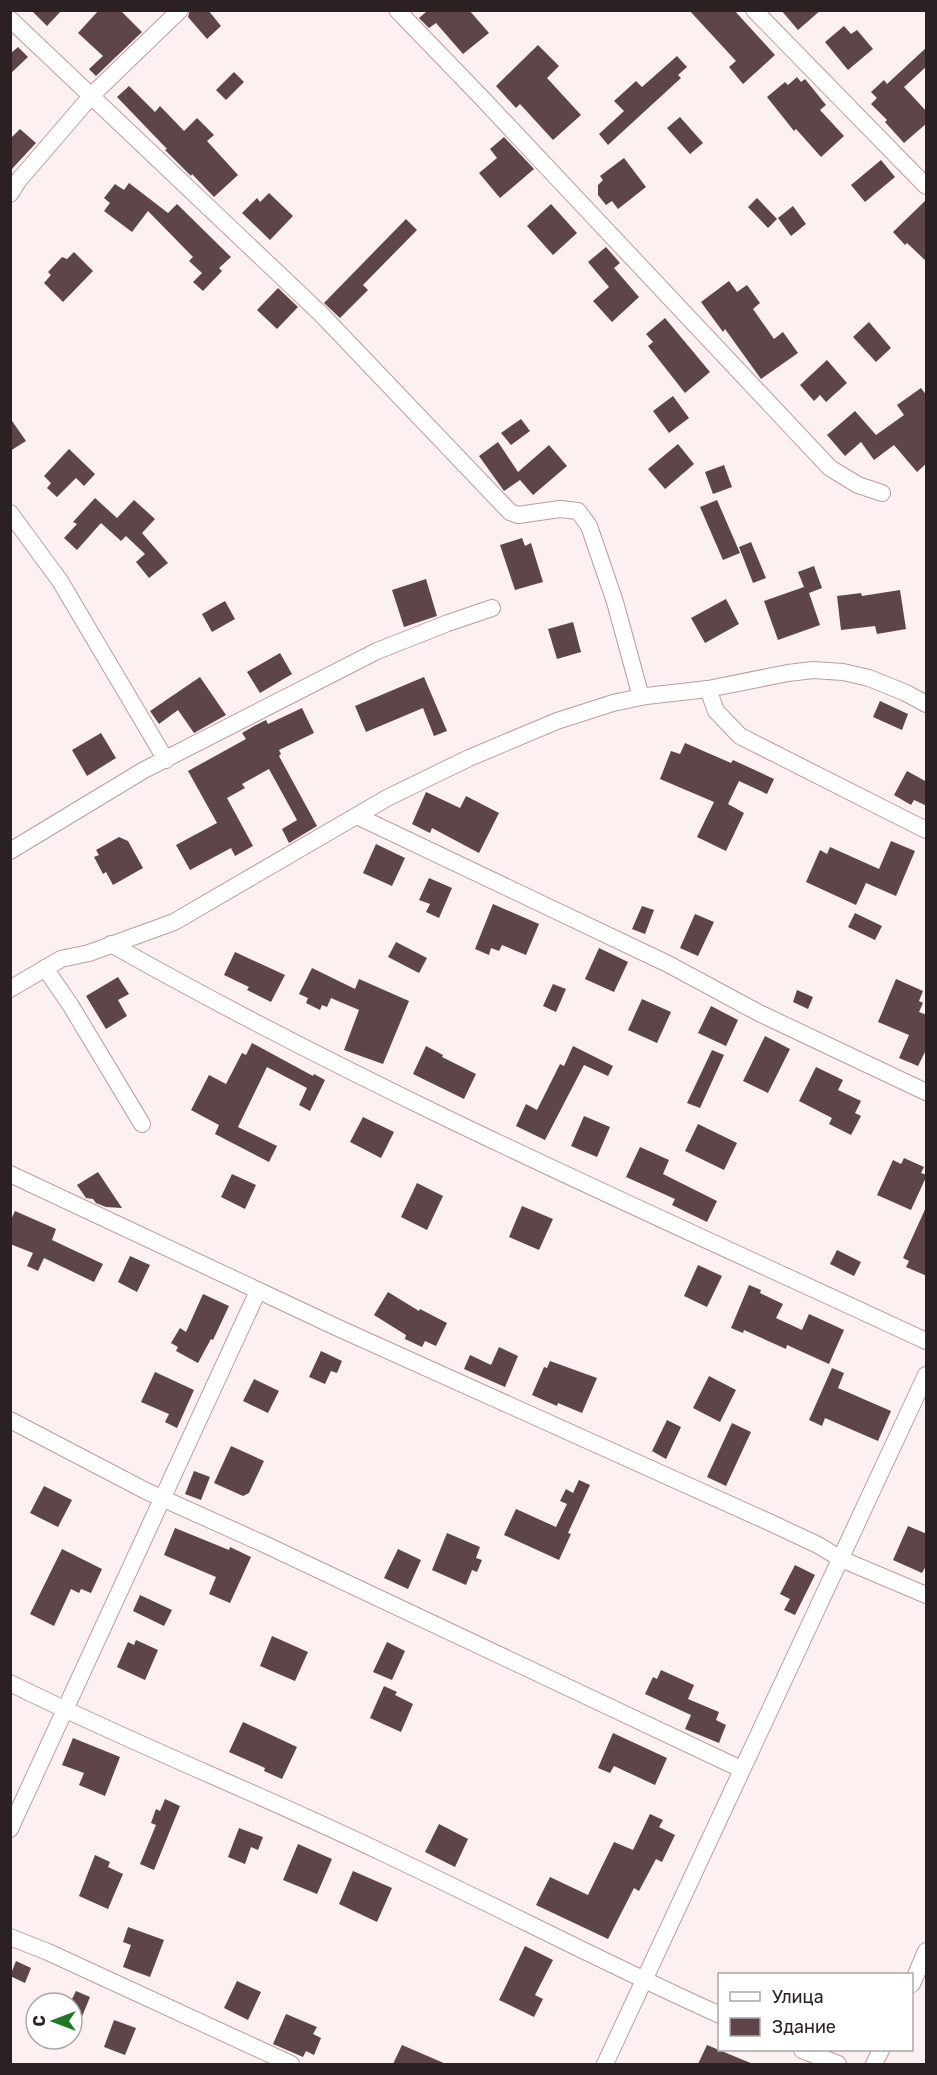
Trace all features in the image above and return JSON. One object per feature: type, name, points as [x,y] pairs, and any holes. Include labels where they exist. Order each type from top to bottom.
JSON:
[{"type":"street","points":[[10,194],[19,180],[92,95],[180,10]]},
{"type":"street","points":[[397,10],[830,468],[858,485],[882,493]]},
{"type":"street","points":[[754,10],[927,186]]},
{"type":"street","points":[[10,19],[321,314],[510,512],[518,515],[560,509],[578,511],[589,526],[611,591],[641,697]]},
{"type":"street","points":[[10,513],[60,580],[166,760]]},
{"type":"street","points":[[10,851],[144,770],[377,651],[492,608]]},
{"type":"street","points":[[10,988],[61,959],[89,953],[174,922],[387,798],[469,758],[557,721],[613,703],[641,697],[708,690],[813,670],[843,672],[869,678],[927,704]]},
{"type":"street","points":[[708,690],[716,711],[740,736],[927,831]]},
{"type":"street","points":[[357,816],[669,964],[759,1013],[927,1092]]},
{"type":"street","points":[[111,944],[192,989],[383,1086],[927,1341]]},
{"type":"street","points":[[45,968],[71,1006],[142,1124]]},
{"type":"street","points":[[10,1174],[258,1291],[771,1523],[818,1545],[841,1559],[927,1595]]},
{"type":"street","points":[[10,1829],[258,1291]]},
{"type":"street","points":[[605,2064],[927,1375]]},
{"type":"street","points":[[10,1420],[163,1499],[275,1549],[741,1769]]},
{"type":"street","points":[[10,1683],[382,1852],[644,1981],[718,2013]]},
{"type":"street","points":[[10,1937],[48,1952],[291,2064]]},
{"type":"street","points":[[913,1982],[927,1952]]},
{"type":"street","points":[[807,2051],[838,2064]]},
{"type":"building","points":[[31,10],[62,10],[47,26]]},
{"type":"building","points":[[99,10],[120,10],[142,32],[96,76],[89,69],[103,56],[78,33]]},
{"type":"building","points":[[190,10],[208,10],[221,26],[207,39],[188,17]]},
{"type":"building","points":[[425,10],[469,10],[489,33],[463,54],[436,23],[429,28],[419,18],[426,12]]},
{"type":"building","points":[[689,10],[734,10],[775,55],[743,84],[729,67],[736,61]]},
{"type":"building","points":[[781,10],[821,10],[798,30]]},
{"type":"building","points":[[844,26],[851,34],[857,30],[873,49],[848,70],[825,42]]},
{"type":"building","points":[[538,45],[559,66],[547,78],[581,115],[553,140],[520,104],[516,108],[496,86]]},
{"type":"building","points":[[18,47],[28,57],[10,74],[10,54]]},
{"type":"building","points":[[927,47],[927,66],[904,87],[927,112],[927,123],[904,143],[885,122],[887,120],[871,104],[877,98],[871,92],[884,80],[887,84]]},
{"type":"building","points":[[677,56],[687,67],[678,75],[681,78],[608,145],[599,134],[624,111],[614,101],[636,81],[642,87]]},
{"type":"building","points":[[234,72],[244,82],[226,100],[216,90]]},
{"type":"building","points":[[797,77],[801,82],[805,79],[826,105],[820,110],[844,136],[821,157],[796,129],[794,131],[767,97],[785,82],[788,85]]},
{"type":"building","points":[[129,86],[155,112],[160,106],[184,131],[197,118],[214,135],[207,141],[238,175],[214,197],[165,150],[167,149],[117,97]]},
{"type":"building","points":[[680,117],[703,143],[690,154],[667,128]]},
{"type":"building","points":[[20,129],[36,143],[10,171],[10,139]]},
{"type":"building","points":[[504,137],[534,169],[500,198],[479,173],[497,158],[490,149]]},
{"type":"building","points":[[624,158],[646,187],[618,209],[612,201],[606,205],[598,195],[598,185],[603,180],[600,176]]},
{"type":"building","points":[[881,160],[895,177],[865,202],[851,185]]},
{"type":"building","points":[[129,183],[168,213],[177,204],[231,257],[219,268],[222,271],[203,291],[193,282],[202,273],[189,261],[193,257],[148,211],[132,232],[104,211],[110,203],[104,198],[115,184],[124,190]]},
{"type":"building","points":[[269,193],[293,216],[270,240],[242,213],[257,198],[260,202]]},
{"type":"building","points":[[757,198],[777,219],[768,228],[748,207]]},
{"type":"building","points":[[927,199],[927,262],[907,243],[905,245],[893,232]]},
{"type":"building","points":[[551,204],[577,233],[553,255],[527,226]]},
{"type":"building","points":[[793,206],[806,224],[791,236],[778,218]]},
{"type":"building","points":[[406,219],[417,230],[363,285],[368,290],[340,318],[324,303]]},
{"type":"building","points":[[606,247],[620,263],[614,268],[639,297],[612,322],[593,301],[609,287],[588,262]]},
{"type":"building","points":[[74,252],[93,271],[63,302],[44,283],[51,275],[48,272],[62,257],[67,259]]},
{"type":"building","points":[[729,281],[737,292],[747,285],[760,303],[753,309],[774,339],[783,332],[798,353],[761,379],[725,329],[723,332],[701,302]]},
{"type":"building","points":[[278,288],[298,307],[277,329],[257,310]]},
{"type":"building","points":[[665,318],[710,372],[685,393],[648,346],[653,342],[646,334]]},
{"type":"building","points":[[869,322],[891,348],[876,362],[853,337]]},
{"type":"building","points":[[827,360],[847,383],[826,402],[820,395],[814,401],[800,385]]},
{"type":"building","points":[[921,388],[927,396],[927,463],[917,472],[894,445],[874,460],[861,442],[845,456],[827,435],[855,411],[876,435],[904,415],[897,405]]},
{"type":"building","points":[[673,396],[689,418],[669,433],[653,411]]},
{"type":"building","points":[[10,418],[26,441],[10,451]]},
{"type":"building","points":[[521,419],[530,431],[511,445],[501,433]]},
{"type":"building","points":[[498,442],[518,472],[549,445],[567,466],[533,495],[520,480],[504,491],[479,456]]},
{"type":"building","points":[[678,444],[694,464],[665,489],[648,469]]},
{"type":"building","points":[[69,449],[95,474],[84,486],[76,478],[57,497],[47,488],[51,483],[44,476]]},
{"type":"building","points":[[724,465],[732,487],[713,494],[705,472]]},
{"type":"building","points":[[95,498],[117,518],[134,500],[155,519],[142,533],[168,563],[149,578],[136,562],[145,554],[126,536],[121,541],[101,523],[77,550],[64,538],[77,524],[73,522]]},
{"type":"building","points":[[717,500],[740,553],[723,560],[700,507]]},
{"type":"building","points":[[522,538],[525,546],[531,543],[543,582],[515,590],[500,545]]},
{"type":"building","points":[[751,542],[766,578],[753,583],[739,547]]},
{"type":"building","points":[[814,566],[822,588],[809,593],[820,625],[778,640],[764,601],[804,587],[798,572]]},
{"type":"building","points":[[426,579],[437,616],[404,627],[392,590]]},
{"type":"building","points":[[900,590],[906,629],[877,634],[875,626],[841,630],[837,596],[861,593],[862,596]]},
{"type":"building","points":[[726,599],[739,624],[705,643],[691,618]]},
{"type":"building","points":[[225,601],[235,619],[212,632],[202,614]]},
{"type":"building","points":[[573,622],[581,652],[557,659],[548,629]]},
{"type":"building","points":[[280,653],[292,674],[260,693],[247,672]]},
{"type":"building","points":[[200,677],[226,715],[194,733],[178,710],[159,724],[150,711]]},
{"type":"building","points":[[424,677],[447,731],[434,736],[423,708],[366,732],[355,706]]},
{"type":"building","points":[[880,701],[908,714],[902,730],[873,717]]},
{"type":"building","points":[[302,708],[314,733],[279,750],[281,754],[279,756],[317,826],[289,843],[282,829],[297,820],[269,769],[242,784],[245,788],[227,798],[253,846],[235,856],[231,848],[190,870],[176,845],[217,823],[188,771],[246,739],[242,733],[254,726],[266,720],[268,724]]},
{"type":"building","points":[[101,733],[116,758],[87,776],[72,750]]},
{"type":"building","points":[[685,743],[731,763],[733,760],[774,779],[767,794],[739,781],[728,804],[744,813],[726,851],[697,837],[714,802],[660,779],[671,751],[680,754]]},
{"type":"building","points":[[907,771],[927,782],[927,806],[914,800],[911,805],[894,795]]},
{"type":"building","points":[[426,792],[460,808],[466,796],[499,813],[479,853],[432,828],[430,833],[412,824]]},
{"type":"building","points":[[119,837],[128,841],[143,868],[113,885],[106,872],[103,874],[94,857],[99,855],[96,850]]},
{"type":"building","points":[[891,841],[915,851],[896,896],[866,883],[856,905],[806,882],[820,850],[827,854],[830,847],[879,869]]},
{"type":"building","points":[[376,844],[405,858],[392,886],[363,873]]},
{"type":"building","points":[[429,878],[452,888],[439,918],[426,912],[430,904],[419,900]]},
{"type":"building","points":[[493,904],[539,924],[526,955],[502,945],[499,951],[491,948],[489,955],[475,949]]},
{"type":"building","points":[[642,906],[654,910],[645,934],[632,929]]},
{"type":"building","points":[[855,913],[882,926],[875,940],[848,927]]},
{"type":"building","points":[[695,914],[714,922],[698,956],[680,948]]},
{"type":"building","points":[[396,942],[427,958],[419,973],[388,957]]},
{"type":"building","points":[[599,948],[628,962],[614,992],[585,979]]},
{"type":"building","points":[[235,952],[285,975],[271,1002],[247,990],[249,987],[224,975]]},
{"type":"building","points":[[312,968],[355,989],[359,979],[409,1001],[383,1064],[344,1050],[359,1010],[331,998],[327,1007],[322,1005],[320,1010],[306,1003],[308,998],[299,994]]},
{"type":"building","points":[[118,977],[129,994],[118,1000],[127,1016],[106,1029],[86,996]]},
{"type":"building","points":[[896,979],[923,991],[919,1001],[923,1003],[919,1012],[927,1015],[927,1048],[918,1066],[899,1058],[909,1035],[878,1022]]},
{"type":"building","points":[[553,984],[566,989],[556,1012],[543,1006]]},
{"type":"building","points":[[797,990],[813,997],[808,1009],[793,1002]]},
{"type":"building","points":[[642,999],[671,1012],[657,1043],[628,1030]]},
{"type":"building","points":[[711,1006],[738,1020],[726,1046],[698,1033]]},
{"type":"building","points":[[765,1036],[790,1049],[768,1093],[743,1081]]},
{"type":"building","points":[[252,1043],[313,1076],[314,1074],[325,1080],[310,1111],[299,1105],[307,1088],[267,1067],[238,1127],[277,1146],[269,1162],[215,1134],[219,1125],[191,1110],[209,1075],[226,1084],[242,1053],[246,1055]]},
{"type":"building","points":[[426,1046],[476,1074],[464,1099],[413,1074]]},
{"type":"building","points":[[573,1046],[613,1066],[608,1076],[584,1065],[545,1140],[516,1126],[526,1104],[537,1110],[560,1064],[564,1066]]},
{"type":"building","points":[[712,1050],[724,1055],[700,1108],[687,1103]]},
{"type":"building","points":[[816,1067],[843,1080],[838,1090],[861,1101],[855,1113],[861,1116],[851,1135],[829,1124],[832,1118],[799,1101]]},
{"type":"building","points":[[584,1116],[610,1127],[597,1157],[571,1146]]},
{"type":"building","points":[[363,1117],[394,1132],[381,1158],[350,1142]]},
{"type":"building","points":[[698,1124],[737,1143],[724,1170],[685,1151]]},
{"type":"building","points":[[640,1147],[669,1160],[663,1174],[717,1201],[707,1222],[672,1205],[675,1199],[626,1177]]},
{"type":"building","points":[[904,1158],[924,1167],[921,1173],[927,1175],[911,1210],[877,1195],[893,1160],[901,1164]]},
{"type":"building","points":[[98,1172],[122,1208],[106,1207],[96,1203],[93,1199],[86,1198],[77,1185]]},
{"type":"building","points":[[232,1174],[256,1185],[245,1209],[221,1197]]},
{"type":"building","points":[[417,1183],[443,1196],[427,1230],[401,1217]]},
{"type":"building","points":[[927,1205],[927,1276],[906,1267],[909,1261],[903,1258]]},
{"type":"building","points":[[522,1206],[553,1219],[539,1250],[509,1237]]},
{"type":"building","points":[[15,1211],[56,1229],[52,1240],[103,1264],[94,1282],[44,1258],[38,1271],[27,1266],[33,1253],[10,1244],[10,1222]]},
{"type":"building","points":[[837,1250],[861,1262],[854,1276],[830,1264]]},
{"type":"building","points":[[130,1256],[150,1265],[137,1292],[118,1282]]},
{"type":"building","points":[[698,1265],[722,1276],[707,1307],[684,1296]]},
{"type":"building","points":[[749,1285],[783,1304],[776,1318],[802,1330],[809,1314],[844,1330],[829,1364],[787,1345],[786,1349],[744,1330],[743,1333],[731,1328]]},
{"type":"building","points":[[388,1292],[419,1311],[420,1309],[447,1323],[436,1346],[425,1341],[422,1347],[405,1339],[406,1335],[374,1315]]},
{"type":"building","points":[[203,1294],[229,1306],[213,1340],[211,1339],[198,1363],[176,1351],[178,1347],[171,1343],[180,1328],[186,1332]]},
{"type":"building","points":[[499,1347],[518,1356],[505,1387],[464,1369],[470,1355],[491,1365]]},
{"type":"building","points":[[321,1351],[342,1361],[337,1373],[331,1371],[325,1384],[309,1377]]},
{"type":"building","points":[[550,1361],[597,1378],[582,1413],[558,1403],[557,1406],[532,1395],[544,1367],[547,1368]]},
{"type":"building","points":[[832,1368],[844,1373],[838,1388],[891,1411],[878,1441],[825,1418],[822,1426],[809,1420]]},
{"type":"building","points":[[155,1372],[194,1390],[177,1428],[165,1422],[169,1414],[141,1402]]},
{"type":"building","points":[[709,1376],[736,1390],[720,1422],[693,1408]]},
{"type":"building","points":[[254,1379],[279,1391],[268,1413],[243,1401]]},
{"type":"building","points":[[667,1420],[681,1427],[666,1459],[652,1451]]},
{"type":"building","points":[[732,1423],[751,1432],[726,1486],[707,1477]]},
{"type":"building","points":[[231,1446],[264,1461],[249,1493],[243,1496],[214,1483]]},
{"type":"building","points":[[194,1471],[210,1477],[201,1500],[185,1494]]},
{"type":"building","points":[[579,1480],[590,1485],[568,1533],[571,1534],[559,1560],[504,1535],[516,1509],[556,1527],[567,1504],[560,1501],[566,1489],[573,1493]]},
{"type":"building","points":[[44,1486],[72,1500],[58,1527],[30,1513]]},
{"type":"building","points":[[908,1526],[927,1534],[927,1564],[922,1573],[893,1560]]},
{"type":"building","points":[[175,1528],[229,1550],[230,1547],[251,1557],[230,1603],[209,1594],[216,1577],[164,1555]]},
{"type":"building","points":[[447,1533],[480,1547],[476,1558],[482,1560],[477,1572],[472,1570],[466,1585],[432,1570]]},
{"type":"building","points":[[62,1549],[102,1569],[91,1593],[81,1589],[79,1593],[71,1589],[54,1626],[30,1614]]},
{"type":"building","points":[[398,1549],[421,1560],[408,1589],[384,1578]]},
{"type":"building","points":[[795,1565],[815,1575],[795,1615],[784,1610],[790,1599],[780,1594]]},
{"type":"building","points":[[140,1595],[172,1610],[164,1626],[133,1611]]},
{"type":"building","points":[[272,1636],[308,1652],[295,1681],[260,1666]]},
{"type":"building","points":[[136,1640],[158,1650],[145,1680],[117,1667],[128,1642],[134,1645]]},
{"type":"building","points":[[387,1642],[405,1651],[392,1680],[373,1672]]},
{"type":"building","points":[[661,1670],[694,1685],[688,1699],[719,1712],[716,1720],[726,1725],[719,1743],[685,1729],[691,1715],[645,1694],[653,1677],[657,1679]]},
{"type":"building","points":[[384,1686],[397,1692],[395,1695],[413,1704],[401,1732],[370,1718]]},
{"type":"building","points":[[243,1722],[297,1747],[282,1779],[264,1771],[265,1768],[229,1752]]},
{"type":"building","points":[[613,1733],[667,1758],[655,1785],[614,1766],[610,1773],[598,1768]]},
{"type":"building","points":[[73,1738],[120,1757],[105,1796],[79,1785],[84,1773],[62,1765]]},
{"type":"building","points":[[165,1799],[180,1806],[154,1870],[140,1864],[156,1825],[151,1823],[156,1809],[160,1811]]},
{"type":"building","points":[[650,1814],[663,1820],[659,1827],[675,1835],[662,1862],[656,1859],[639,1891],[634,1888],[608,1939],[536,1905],[550,1877],[588,1895],[614,1842],[633,1850]]},
{"type":"building","points":[[439,1824],[468,1839],[455,1867],[425,1852]]},
{"type":"building","points":[[239,1828],[263,1837],[258,1850],[251,1847],[245,1864],[228,1857]]},
{"type":"building","points":[[298,1844],[332,1859],[317,1894],[283,1880]]},
{"type":"building","points":[[95,1855],[110,1862],[108,1867],[123,1874],[108,1909],[79,1896]]},
{"type":"building","points":[[353,1871],[392,1888],[377,1922],[339,1904]]},
{"type":"building","points":[[128,1927],[164,1940],[150,1977],[123,1967],[131,1945],[123,1942]]},
{"type":"building","points":[[525,1946],[553,1960],[535,1995],[543,1999],[534,2017],[499,2000]]},
{"type":"building","points":[[16,1961],[31,1968],[25,1983],[10,1976]]},
{"type":"building","points":[[237,1981],[261,1992],[248,2020],[224,2008]]},
{"type":"building","points":[[84,1994],[90,1997],[84,2012]]},
{"type":"building","points":[[286,2014],[317,2027],[313,2034],[321,2038],[314,2055],[306,2051],[303,2057],[273,2044]]},
{"type":"building","points":[[114,2020],[136,2028],[125,2055],[104,2047]]},
{"type":"building","points":[[402,2045],[446,2064],[393,2064]]},
{"type":"building","points":[[707,2045],[753,2064],[698,2064]]}]
